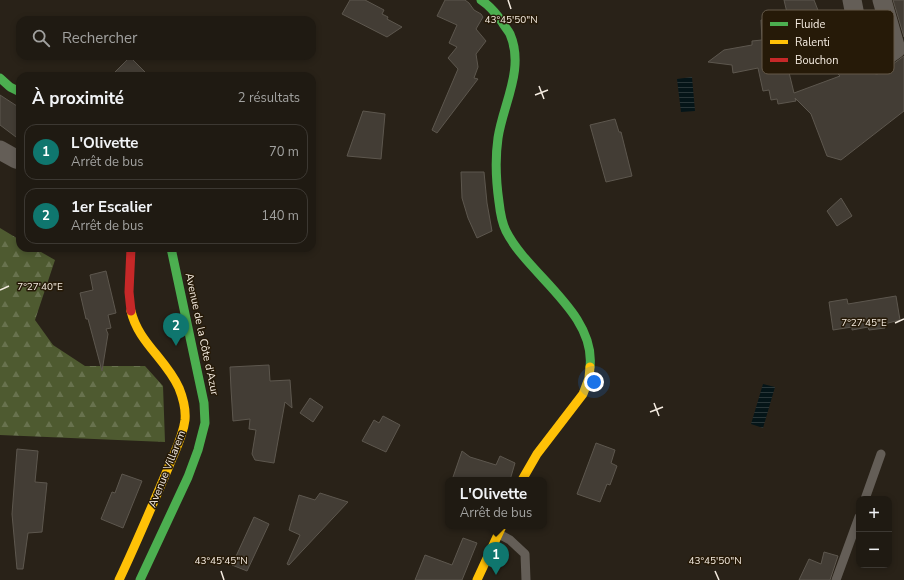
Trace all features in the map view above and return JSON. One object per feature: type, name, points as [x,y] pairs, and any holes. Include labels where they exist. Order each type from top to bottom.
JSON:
[{"type":"main road","points":[[482,0],[489,5],[510,34],[515,53],[515,72],[498,138],[496,172],[499,202],[505,230],[516,248],[572,310],[584,333],[591,358],[589,378],[583,394],[537,454],[524,477]]},
{"type":"main road","points":[[0,78],[16,90]]},
{"type":"main road","name":"Avenue Villarem","points":[[119,580],[155,501],[184,430],[185,414],[183,400],[178,384],[171,372],[140,334],[129,305],[128,277],[131,252]]},
{"type":"main road","name":"Avenue de la Côte d'Azur","points":[[140,580],[188,477],[198,450],[205,423],[204,403],[172,252]]},
{"type":"main road","points":[[477,580],[500,530]]},
{"type":"street","points":[[852,0],[854,10]]},
{"type":"street","points":[[882,0],[885,10]]},
{"type":"street","points":[[0,150],[16,159]]},
{"type":"lane","points":[[867,496],[881,454]]},
{"type":"lane","points":[[836,580],[856,525]]},
{"type":"lane","points":[[500,530],[525,554],[526,580]]},
{"type":"green space","points":[[0,228],[16,238],[16,252],[41,252],[55,260],[35,320],[53,345],[85,366],[145,366],[163,386],[165,442],[0,435]]},
{"type":"shaded area","points":[[692,77],[695,111],[681,112],[677,79]]},
{"type":"shaded area","points":[[763,384],[775,387],[763,428],[751,424]]},
{"type":"building","points":[[350,0],[365,0],[384,10],[382,14],[388,17],[387,19],[402,27],[387,37],[342,14]]},
{"type":"building","points":[[445,0],[465,0],[474,10],[481,14],[483,17],[476,29],[486,41],[476,54],[478,67],[474,78],[478,79],[437,133],[432,130],[458,69],[448,58],[457,47],[449,43],[457,25],[437,16]]},
{"type":"building","points":[[784,0],[814,0],[818,10],[786,10]]},
{"type":"building","points":[[893,0],[904,0],[904,37]]},
{"type":"building","points":[[761,20],[762,20],[762,40]]},
{"type":"building","points":[[762,40],[762,74],[789,74],[794,93],[840,76],[838,74],[894,74],[894,63],[904,56],[904,111],[841,160],[827,156],[811,114],[795,98],[796,101],[778,104],[777,99],[771,100],[769,90],[763,91],[758,68],[733,73],[732,65],[708,62],[724,50],[752,45],[752,41]]},
{"type":"building","points":[[127,60],[133,60],[145,72],[115,72]]},
{"type":"building","points":[[0,95],[16,105],[16,137],[0,125]]},
{"type":"building","points":[[363,111],[385,114],[381,159],[347,156]]},
{"type":"building","points":[[615,119],[619,132],[621,132],[632,176],[606,182],[590,125]]},
{"type":"building","points":[[461,172],[484,172],[492,231],[477,238],[468,218],[462,198]]},
{"type":"building","points":[[841,198],[852,216],[837,226],[827,211]]},
{"type":"building","points":[[106,271],[116,313],[108,315],[111,328],[106,329],[108,334],[102,371],[88,319],[86,319],[80,293],[93,290],[90,275]]},
{"type":"building","points":[[896,296],[900,320],[884,324],[885,328],[869,330],[868,327],[852,330],[852,327],[833,330],[829,302],[847,299],[848,304]]},
{"type":"building","points":[[269,365],[270,381],[290,380],[292,408],[285,402],[274,463],[255,460],[252,454],[256,430],[249,429],[250,419],[233,421],[231,389],[230,367]]},
{"type":"building","points":[[310,398],[323,407],[313,422],[300,413]]},
{"type":"building","points":[[383,416],[400,425],[386,452],[362,441],[374,420],[379,423]]},
{"type":"building","points":[[596,443],[615,450],[611,463],[617,466],[610,485],[607,484],[600,502],[577,494]]},
{"type":"building","points":[[17,449],[38,451],[35,482],[47,483],[42,532],[28,533],[23,569],[17,569],[12,514]]},
{"type":"building","points":[[462,451],[470,457],[496,465],[500,456],[515,463],[511,477],[453,477]]},
{"type":"building","points":[[122,474],[142,481],[123,528],[101,519],[112,492],[115,493]]},
{"type":"building","points":[[320,493],[348,502],[289,565],[287,564],[300,535],[289,530],[299,495],[315,500]]},
{"type":"building","points":[[254,517],[269,524],[247,571],[232,565]]},
{"type":"building","points":[[463,538],[477,543],[462,580],[415,580],[425,555],[452,565]]},
{"type":"building","points":[[824,552],[838,556],[830,580],[799,580],[809,559],[821,564]]},
{"type":"traffic: fast","points":[[481,0],[490,7],[500,19],[510,34],[514,47],[515,60],[512,86],[501,125],[496,154],[497,186],[503,224],[516,247],[572,312],[582,329],[589,347],[590,367]]},
{"type":"traffic: fast","points":[[0,78],[16,90]]},
{"type":"traffic: fast","points":[[140,580],[188,477],[198,450],[205,423],[204,403],[172,252]]},
{"type":"traffic: slow","points":[[119,580],[145,523],[178,443],[184,426],[185,416],[184,404],[179,388],[167,368],[140,332],[131,311]]},
{"type":"traffic: slow","points":[[524,477],[537,454],[583,394],[589,378],[590,367]]},
{"type":"traffic: slow","points":[[477,580],[501,529]]},
{"type":"traffic: jam","points":[[131,252],[129,292],[131,311]]},
{"type":"place","name":"1er Escalier","points":[[176,346]]},
{"type":"place","name":"L'Olivette","points":[[496,575]]}]
